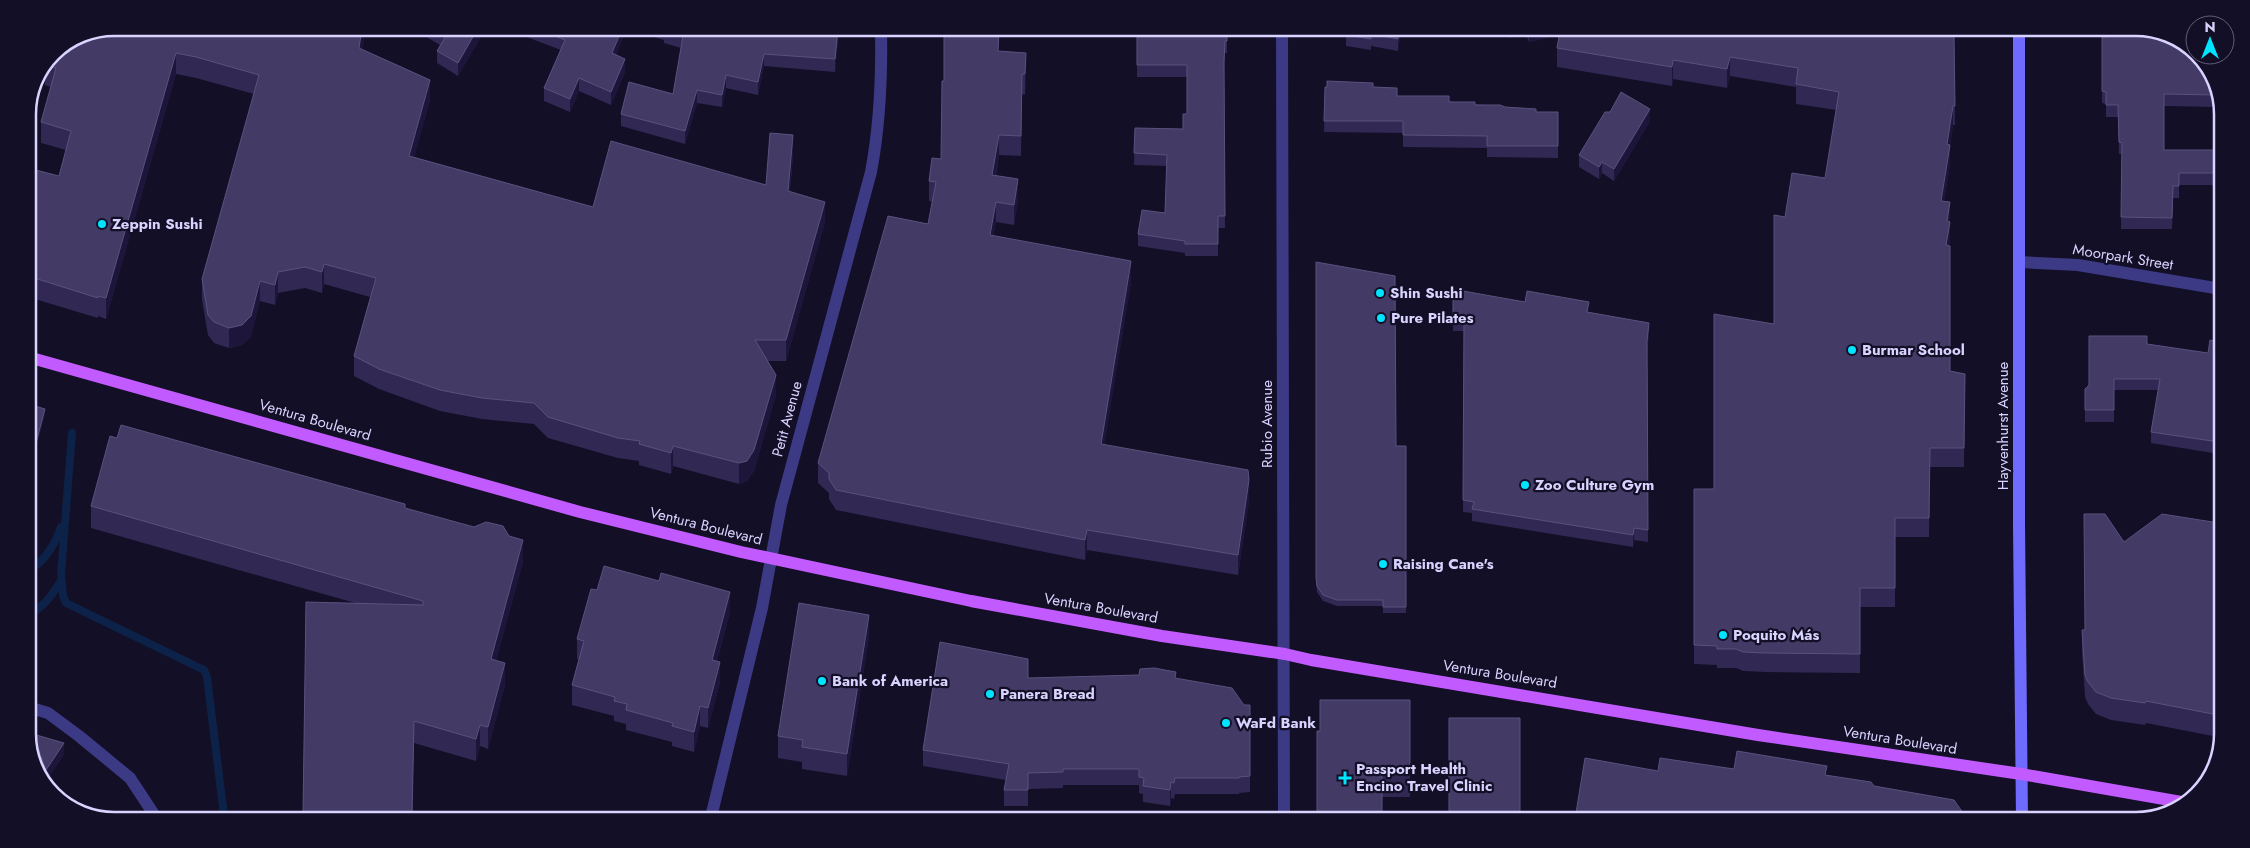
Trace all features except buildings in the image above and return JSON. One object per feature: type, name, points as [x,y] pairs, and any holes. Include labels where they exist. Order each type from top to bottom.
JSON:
[{"type":"main road","name":"Hayvenhurst Avenue","points":[[2018,36],[2022,812]]},
{"type":"main road","name":"Ventura Boulevard","points":[[36,359],[580,512],[771,559],[916,590],[1066,619],[1285,654],[1311,660],[1758,735],[2021,774],[2175,801]]},
{"type":"street","name":"Petit Avenue","points":[[712,812],[762,608],[780,505],[871,172],[878,132],[882,85],[881,36]]},
{"type":"street","name":"Rubio Avenue","points":[[1282,36],[1284,812]]},
{"type":"street","name":"Moorpark Street","points":[[2018,262],[2078,265],[2214,288]]},
{"type":"street","points":[[36,709],[48,713],[130,778],[152,812]]},
{"type":"waterway","points":[[72,433],[61,574],[63,596],[66,603],[204,670],[207,677],[224,812]]},
{"type":"waterway","points":[[36,565],[53,546],[61,527]]},
{"type":"waterway","points":[[36,610],[51,596],[61,581]]},
{"type":"place","name":"Zeppin Sushi","points":[[102,224]]},
{"type":"place","name":"Shin Sushi","points":[[1380,293]]},
{"type":"place","name":"Pure Pilates","points":[[1381,318]]},
{"type":"place","name":"Burmar School","points":[[1852,350]]},
{"type":"place","name":"Zoo Culture Gym","points":[[1525,485]]},
{"type":"place","name":"Raising Cane's","points":[[1383,564]]},
{"type":"place","name":"Poquito Más","points":[[1723,635]]},
{"type":"place","name":"Bank of America","points":[[822,681]]},
{"type":"place","name":"Panera Bread","points":[[990,694]]},
{"type":"place","name":"WaFd Bank","points":[[1226,723]]},
{"type":"place","name":"Passport Health Encino Travel Clinic","points":[[1345,778]]}]
